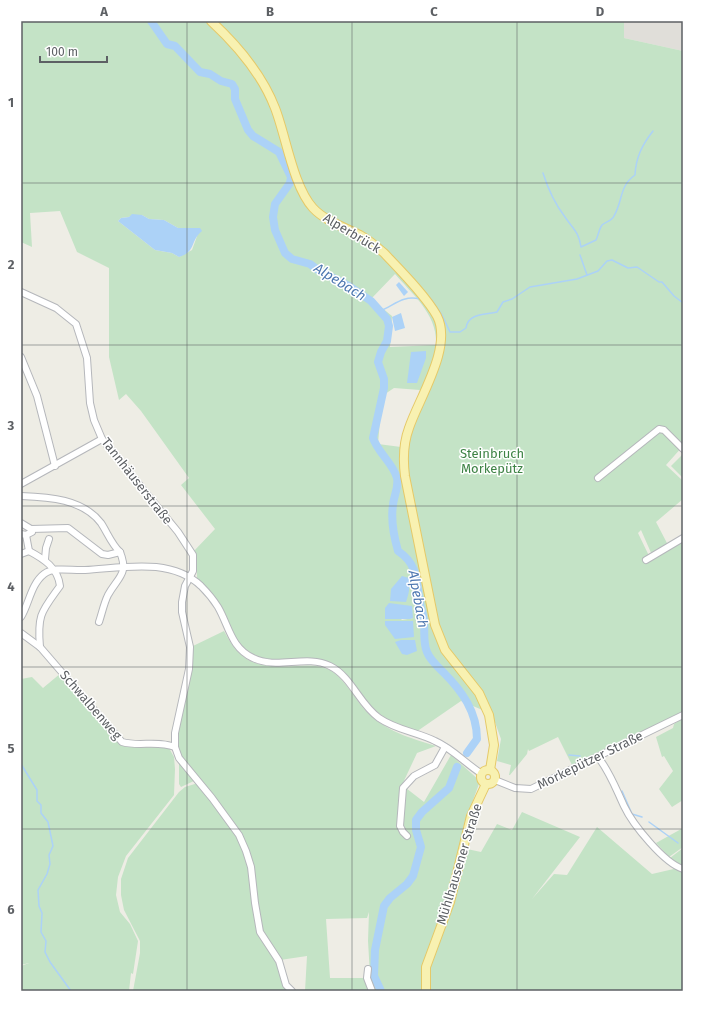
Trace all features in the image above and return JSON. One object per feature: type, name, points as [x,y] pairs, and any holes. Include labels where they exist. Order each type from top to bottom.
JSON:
[{"type":"main road","name":"Alperbrück","points":[[211,21],[247,58],[270,97],[283,132],[290,158],[306,197],[312,207],[323,216],[374,244],[384,253],[436,316],[442,331],[441,342],[428,383],[409,428],[403,458],[405,476],[435,625],[445,650],[479,693],[489,715],[494,745],[490,770]]},
{"type":"main road","points":[[486,770],[490,770],[494,774],[495,780],[490,784],[486,784],[482,780],[482,774],[486,770]]},
{"type":"main road","name":"Mühlhausener Straße","points":[[426,991],[426,967],[450,902],[471,816],[486,784]]},
{"type":"street","name":"Tannhäuserstraße","points":[[21,292],[56,308],[76,324],[87,358],[91,409],[102,439],[178,532],[193,555],[194,572],[182,595],[182,612],[190,647],[189,669],[175,733],[175,747]]},
{"type":"street","points":[[21,357],[37,396],[55,466]]},
{"type":"street","points":[[598,478],[659,429],[664,430],[683,449]]},
{"type":"street","points":[[21,484],[102,439]]},
{"type":"street","points":[[21,496],[60,499],[76,504],[92,513],[120,552],[124,563],[124,573],[105,601],[99,622]]},
{"type":"street","points":[[21,523],[31,529],[68,528],[102,554],[108,555],[120,552]]},
{"type":"street","points":[[31,529],[32,532],[23,534],[29,551],[45,559],[54,570],[60,586],[46,603],[40,616],[38,626],[40,647]]},
{"type":"street","points":[[646,560],[683,538]]},
{"type":"street","points":[[45,559],[49,539]]},
{"type":"street","points":[[21,554],[29,551]]},
{"type":"street","points":[[21,617],[38,580],[43,574],[54,570],[83,571],[124,567],[161,568],[190,578],[212,597],[235,644],[252,658],[263,662],[313,662],[329,666],[341,674],[361,702],[379,718],[393,727],[424,736],[445,746],[482,774]]},
{"type":"street","name":"Schwalbenweg","points":[[21,633],[40,647],[122,742],[131,744],[161,743],[175,747]]},
{"type":"street","name":"Morkepützer Straße","points":[[495,780],[515,788],[532,789],[683,715]]},
{"type":"street","points":[[408,836],[403,832],[400,826],[403,788],[414,776],[435,765],[445,746]]},
{"type":"street","points":[[175,747],[180,758],[239,835],[251,867],[260,932],[279,960],[286,985],[292,991]]},
{"type":"street","points":[[598,757],[605,765],[630,817],[667,860],[683,869]]},
{"type":"street","points":[[368,969],[367,978],[372,991]]},
{"type":"shaded area","points":[[624,21],[683,21],[683,51],[624,38]]},
{"type":"green space","name":"Steinbruch Morkepütz","points":[[21,21],[624,21],[624,38],[683,51],[683,446],[666,465],[683,481],[683,499],[656,522],[668,545],[652,555],[641,530],[638,533],[651,560],[683,540],[683,711],[677,717],[635,734],[573,767],[558,737],[529,751],[528,749],[527,754],[509,775],[511,765],[497,761],[501,739],[492,714],[461,701],[416,732],[388,720],[377,712],[358,696],[329,664],[276,661],[254,657],[237,643],[214,596],[197,578],[197,566],[193,552],[215,529],[181,485],[189,478],[141,411],[126,394],[119,400],[109,357],[109,268],[77,252],[60,211],[30,213],[32,247],[21,242]],"holes":[[[142,215],[149,219],[164,220],[178,228],[200,228],[192,250],[179,257],[172,253],[155,250],[118,221],[121,218]],[[395,274],[429,315],[436,334],[436,345],[390,347],[392,316],[371,299]],[[394,388],[420,390],[401,447],[378,444],[382,396]],[[388,604],[400,605],[413,618],[402,620]]]},
{"type":"green space","points":[[682,455],[683,456],[683,478],[671,466]]},
{"type":"green space","points":[[224,631],[238,652],[253,662],[262,665],[284,667],[314,666],[330,670],[340,678],[366,711],[381,724],[407,737],[436,746],[417,753],[402,785],[424,802],[451,755],[480,781],[463,828],[457,867],[424,991],[374,991],[370,975],[368,941],[369,912],[367,918],[326,919],[330,978],[366,978],[369,991],[305,991],[307,956],[280,960],[262,929],[247,848],[181,756],[178,744],[178,731],[182,702],[192,659],[193,646]]},
{"type":"green space","points":[[61,673],[123,745],[161,744],[169,748],[174,757],[174,795],[126,856],[118,877],[116,895],[120,912],[130,924],[138,941],[133,974],[131,973],[129,991],[21,991],[21,966],[29,963],[21,965],[21,679],[32,677],[43,688]]},
{"type":"green space","points":[[683,718],[683,800],[672,807],[659,789],[673,771],[664,756],[662,757],[656,737],[673,728],[674,724]]},
{"type":"green space","points":[[179,761],[196,780],[181,787],[179,784]]},
{"type":"green space","points":[[198,783],[238,837],[250,867],[259,932],[278,961],[286,991],[133,991],[140,953],[140,941],[124,910],[121,895],[121,879],[128,858],[179,792],[185,787]]},
{"type":"green space","points":[[522,812],[580,837],[532,899],[554,874],[567,875],[597,827],[652,874],[678,868],[683,870],[683,991],[429,991],[427,973],[455,895],[467,849],[481,852],[497,824],[512,830]]},
{"type":"green space","points":[[683,828],[683,847],[669,857],[656,843]]},
{"type":"green space","points":[[683,848],[683,866],[670,858]]},
{"type":"water","points":[[132,214],[142,215],[149,219],[164,220],[178,228],[200,228],[202,231],[198,235],[191,249],[179,257],[172,253],[155,250],[118,221],[121,218],[129,217]]},
{"type":"water","points":[[399,282],[408,292],[404,296],[396,285]]},
{"type":"water","points":[[401,313],[405,328],[395,331],[392,317]]},
{"type":"water","points":[[426,351],[426,358],[417,383],[407,383],[411,352]]},
{"type":"water","points":[[402,576],[409,578],[409,590],[406,602],[390,601],[391,589]]},
{"type":"water","points":[[389,603],[412,606],[413,618],[385,619],[385,608]]},
{"type":"water","points":[[385,621],[413,621],[414,637],[395,639],[385,625]]},
{"type":"water","points":[[401,640],[415,640],[417,651],[407,655],[402,654],[395,642]]},
{"type":"waterway","name":"Alpebach","points":[[151,21],[167,44],[175,46],[200,72],[210,74],[221,81],[232,84],[235,89],[235,99],[248,130],[253,136],[279,152],[291,177],[290,183],[275,204],[273,217],[275,230],[285,253],[292,259],[310,264],[318,270],[349,286],[371,301],[387,319],[389,326],[387,341],[378,362],[384,379],[384,388],[373,438],[397,478],[392,510],[394,534],[398,551],[410,562],[417,581],[420,606],[423,613],[425,643],[428,655],[457,687],[467,703],[474,720],[477,739],[467,753]]},
{"type":"waterway","points":[[543,173],[555,202],[577,234],[581,247],[596,240],[602,225],[613,218],[626,184],[635,175],[640,152],[653,131]]},
{"type":"waterway","points":[[580,255],[587,275]]},
{"type":"waterway","points":[[430,298],[442,315],[450,332],[460,332],[466,328],[467,323],[474,317],[482,314],[497,312],[503,302],[512,299],[530,287],[577,279],[598,271],[607,261],[612,260],[628,268],[637,267],[659,282],[662,282],[674,296],[683,303]]},
{"type":"waterway","points":[[380,311],[403,299],[420,299]]},
{"type":"waterway","points":[[569,755],[580,756]]},
{"type":"waterway","points":[[21,764],[37,790],[37,801],[41,805],[41,813],[48,822],[53,846],[49,855],[50,864],[47,874],[38,890],[39,906],[42,913],[41,932],[46,941],[45,952],[50,962],[71,991]]},
{"type":"waterway","name":"Alpebach","points":[[381,991],[374,976],[375,950],[384,906],[390,898],[407,884],[413,876],[421,847],[416,830],[416,820],[422,812],[449,788],[457,767]]},
{"type":"waterway","points":[[622,791],[632,814],[642,817]]},
{"type":"waterway","points":[[649,822],[678,843]]}]
